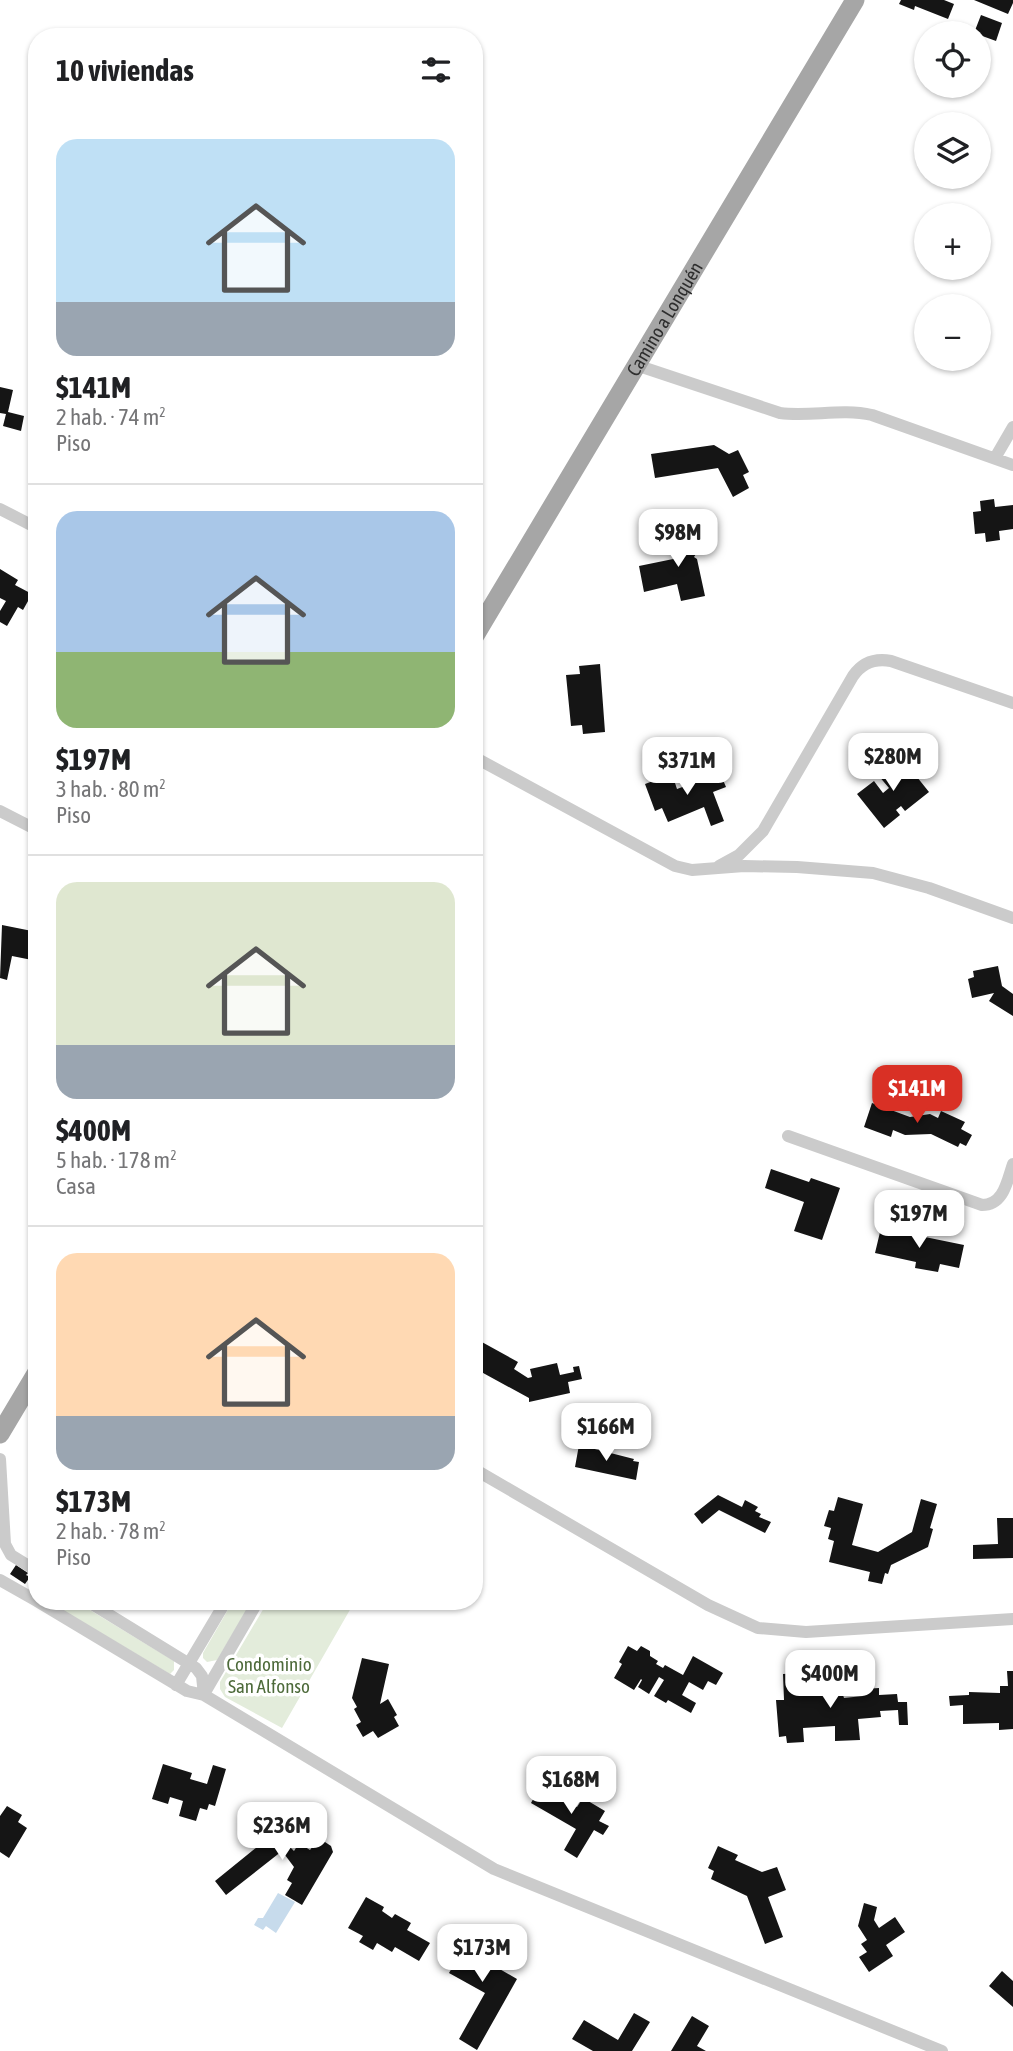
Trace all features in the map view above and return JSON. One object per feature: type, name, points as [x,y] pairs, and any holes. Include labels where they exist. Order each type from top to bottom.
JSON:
[{"type":"main road","name":"Camino a Lonquén","points":[[483,622],[855,0]]},
{"type":"main road","points":[[0,1434],[28,1387]]},
{"type":"street","points":[[636,365],[780,413],[802,415],[850,411],[872,415],[1013,465]]},
{"type":"street","points":[[995,458],[1013,428]]},
{"type":"street","points":[[0,509],[28,523]]},
{"type":"street","points":[[715,868],[739,855],[763,831],[853,676],[867,663],[891,661],[1013,703]]},
{"type":"street","points":[[483,762],[664,862],[692,870],[768,866],[873,873],[929,888],[1013,918]]},
{"type":"street","points":[[0,811],[28,825]]},
{"type":"street","points":[[788,1136],[982,1205],[991,1204],[1000,1198],[1013,1164]]},
{"type":"street","points":[[0,1459],[5,1544],[0,1558]]},
{"type":"street","points":[[483,1474],[708,1605],[758,1628],[806,1632],[1013,1619]]},
{"type":"street","points":[[5,1544],[11,1555],[28,1565]]},
{"type":"street","points":[[0,1580],[28,1596]]},
{"type":"street","points":[[52,1610],[176,1685],[204,1695],[494,1869],[942,2051]]},
{"type":"street","points":[[102,1610],[189,1663],[202,1676],[204,1695]]},
{"type":"street","points":[[176,1685],[221,1610]]},
{"type":"street","points":[[204,1695],[252,1610]]},
{"type":"green space","points":[[62,1610],[90,1610],[174,1661],[174,1670],[170,1674]]},
{"type":"green space","points":[[228,1610],[247,1610],[217,1660],[207,1662],[203,1653]]},
{"type":"green space","name":"Condominio San Alfonso","points":[[263,1610],[350,1610],[282,1728],[225,1697],[220,1689],[220,1682]]},
{"type":"water","points":[[278,1893],[295,1902],[276,1933],[266,1926],[263,1930],[254,1925],[258,1918],[263,1918]]},
{"type":"building","points":[[901,0],[944,0],[954,4],[948,19],[915,6],[914,10],[899,4]]},
{"type":"building","points":[[974,0],[1013,0],[1013,3],[1008,14]]},
{"type":"building","points":[[981,15],[1002,23],[996,41],[991,39],[991,21],[979,21]]},
{"type":"building","points":[[0,387],[13,390],[8,412],[24,416],[21,431],[3,426],[6,414],[0,413]]},
{"type":"building","points":[[714,445],[729,454],[738,450],[749,472],[743,475],[749,488],[733,497],[718,468],[655,478],[651,454]]},
{"type":"building","points":[[994,499],[995,507],[1013,505],[1013,529],[999,531],[1000,540],[986,542],[985,533],[975,534],[973,512],[981,511],[980,501]]},
{"type":"building","points":[[685,526],[706,539],[694,557],[697,559],[705,596],[681,601],[677,584],[644,592],[639,566],[678,558],[685,547],[675,540]]},
{"type":"building","points":[[0,569],[18,580],[15,585],[28,592],[28,601],[23,610],[18,607],[7,626],[0,622],[0,611],[6,601],[0,598]]},
{"type":"building","points":[[600,664],[605,732],[583,734],[582,725],[571,726],[566,675],[580,674],[579,666]]},
{"type":"building","points":[[901,757],[929,792],[905,811],[901,806],[896,810],[900,815],[884,828],[857,794],[874,781],[883,793],[889,788],[878,775]]},
{"type":"building","points":[[720,773],[726,787],[713,792],[724,821],[711,826],[704,807],[668,822],[662,808],[655,811],[645,784],[672,774],[677,789]]},
{"type":"building","points":[[2,925],[28,930],[28,959],[12,956],[7,980],[0,978]]},
{"type":"building","points":[[998,966],[1002,986],[1013,994],[1013,1016],[989,1001],[994,993],[972,998],[968,979],[974,977],[973,971]]},
{"type":"building","points":[[872,1103],[910,1117],[930,1114],[938,1118],[941,1111],[965,1122],[961,1129],[972,1135],[966,1146],[960,1143],[958,1147],[931,1134],[905,1135],[893,1130],[891,1137],[864,1127]]},
{"type":"building","points":[[771,1169],[809,1182],[811,1178],[840,1188],[822,1240],[794,1231],[804,1202],[765,1188]]},
{"type":"building","points":[[881,1228],[964,1245],[959,1268],[940,1264],[938,1272],[915,1268],[916,1262],[875,1253]]},
{"type":"building","points":[[483,1343],[518,1362],[514,1369],[528,1378],[532,1377],[530,1369],[557,1363],[560,1375],[574,1372],[573,1367],[579,1366],[582,1379],[568,1382],[570,1393],[529,1402],[529,1398],[483,1373]]},
{"type":"building","points":[[579,1445],[639,1462],[636,1480],[575,1467]]},
{"type":"building","points":[[718,1495],[742,1507],[745,1500],[758,1507],[755,1511],[761,1514],[759,1517],[771,1522],[765,1533],[719,1510],[702,1524],[694,1514]]},
{"type":"building","points":[[838,1497],[863,1504],[852,1545],[878,1552],[912,1532],[921,1499],[937,1504],[928,1547],[891,1565],[882,1584],[868,1581],[870,1572],[829,1562],[834,1541],[828,1539],[831,1528],[824,1526],[829,1510],[834,1511]]},
{"type":"building","points":[[997,1518],[1013,1518],[1013,1558],[973,1559],[973,1545],[998,1544]]},
{"type":"building","points":[[16,1565],[28,1573],[28,1580],[25,1584],[10,1574]]},
{"type":"building","points":[[628,1646],[637,1651],[641,1646],[650,1651],[650,1656],[658,1661],[656,1664],[663,1668],[665,1665],[683,1675],[693,1656],[723,1673],[716,1685],[708,1681],[703,1690],[689,1682],[682,1695],[696,1703],[691,1713],[668,1700],[666,1703],[654,1696],[664,1680],[659,1677],[649,1694],[638,1687],[641,1679],[634,1690],[614,1678]]},
{"type":"building","points":[[362,1658],[389,1664],[380,1704],[388,1699],[397,1715],[394,1717],[399,1726],[378,1738],[373,1731],[363,1737],[356,1725],[361,1722],[352,1698]]},
{"type":"building","points":[[1007,1671],[1013,1671],[1013,1729],[999,1730],[999,1723],[963,1724],[963,1705],[950,1706],[949,1696],[969,1695],[969,1692],[1000,1693],[1000,1686],[1008,1686]]},
{"type":"building","points":[[800,1673],[801,1689],[822,1688],[823,1696],[827,1695],[827,1692],[836,1691],[837,1695],[843,1695],[844,1698],[863,1696],[863,1689],[879,1688],[879,1695],[897,1694],[898,1702],[907,1702],[908,1725],[899,1725],[898,1710],[880,1711],[881,1717],[858,1719],[860,1740],[835,1741],[835,1726],[803,1728],[804,1742],[787,1743],[786,1736],[779,1737],[776,1700],[784,1700],[783,1674]]},
{"type":"building","points":[[163,1764],[192,1773],[190,1779],[207,1784],[213,1765],[226,1769],[215,1806],[209,1804],[207,1810],[200,1808],[196,1821],[179,1816],[183,1801],[170,1797],[168,1804],[152,1799]]},
{"type":"building","points":[[543,1781],[575,1799],[571,1804],[577,1807],[583,1798],[605,1811],[599,1821],[609,1826],[603,1835],[594,1830],[577,1858],[564,1850],[576,1829],[531,1803]]},
{"type":"building","points":[[7,1806],[22,1815],[18,1822],[27,1828],[9,1858],[0,1852],[0,1816]]},
{"type":"building","points":[[287,1815],[289,1846],[294,1851],[299,1843],[310,1850],[319,1838],[331,1846],[333,1852],[302,1905],[285,1895],[292,1883],[287,1880],[294,1867],[282,1851],[226,1895],[215,1881],[273,1834],[272,1816]]},
{"type":"building","points":[[718,1846],[738,1855],[735,1860],[762,1872],[777,1867],[786,1890],[768,1897],[783,1937],[765,1944],[747,1896],[711,1879],[714,1871],[708,1868]]},
{"type":"building","points":[[366,1897],[384,1907],[382,1911],[392,1918],[395,1914],[411,1923],[407,1930],[430,1943],[419,1961],[395,1947],[392,1952],[377,1943],[373,1950],[359,1942],[363,1936],[348,1928]]},
{"type":"building","points":[[864,1903],[877,1907],[874,1920],[879,1928],[895,1917],[905,1932],[886,1945],[893,1956],[869,1972],[859,1957],[867,1952],[861,1944],[867,1940],[858,1926]]},
{"type":"building","points":[[477,1925],[497,1937],[484,1960],[517,1979],[477,2050],[459,2039],[485,1993],[449,1973]]},
{"type":"building","points":[[1002,1971],[1013,1981],[1013,2007],[989,1986]]},
{"type":"building","points":[[634,2013],[650,2022],[632,2051],[593,2051],[572,2039],[584,2020],[618,2040]]},
{"type":"building","points":[[692,2016],[709,2026],[697,2046],[706,2051],[671,2051]]}]
